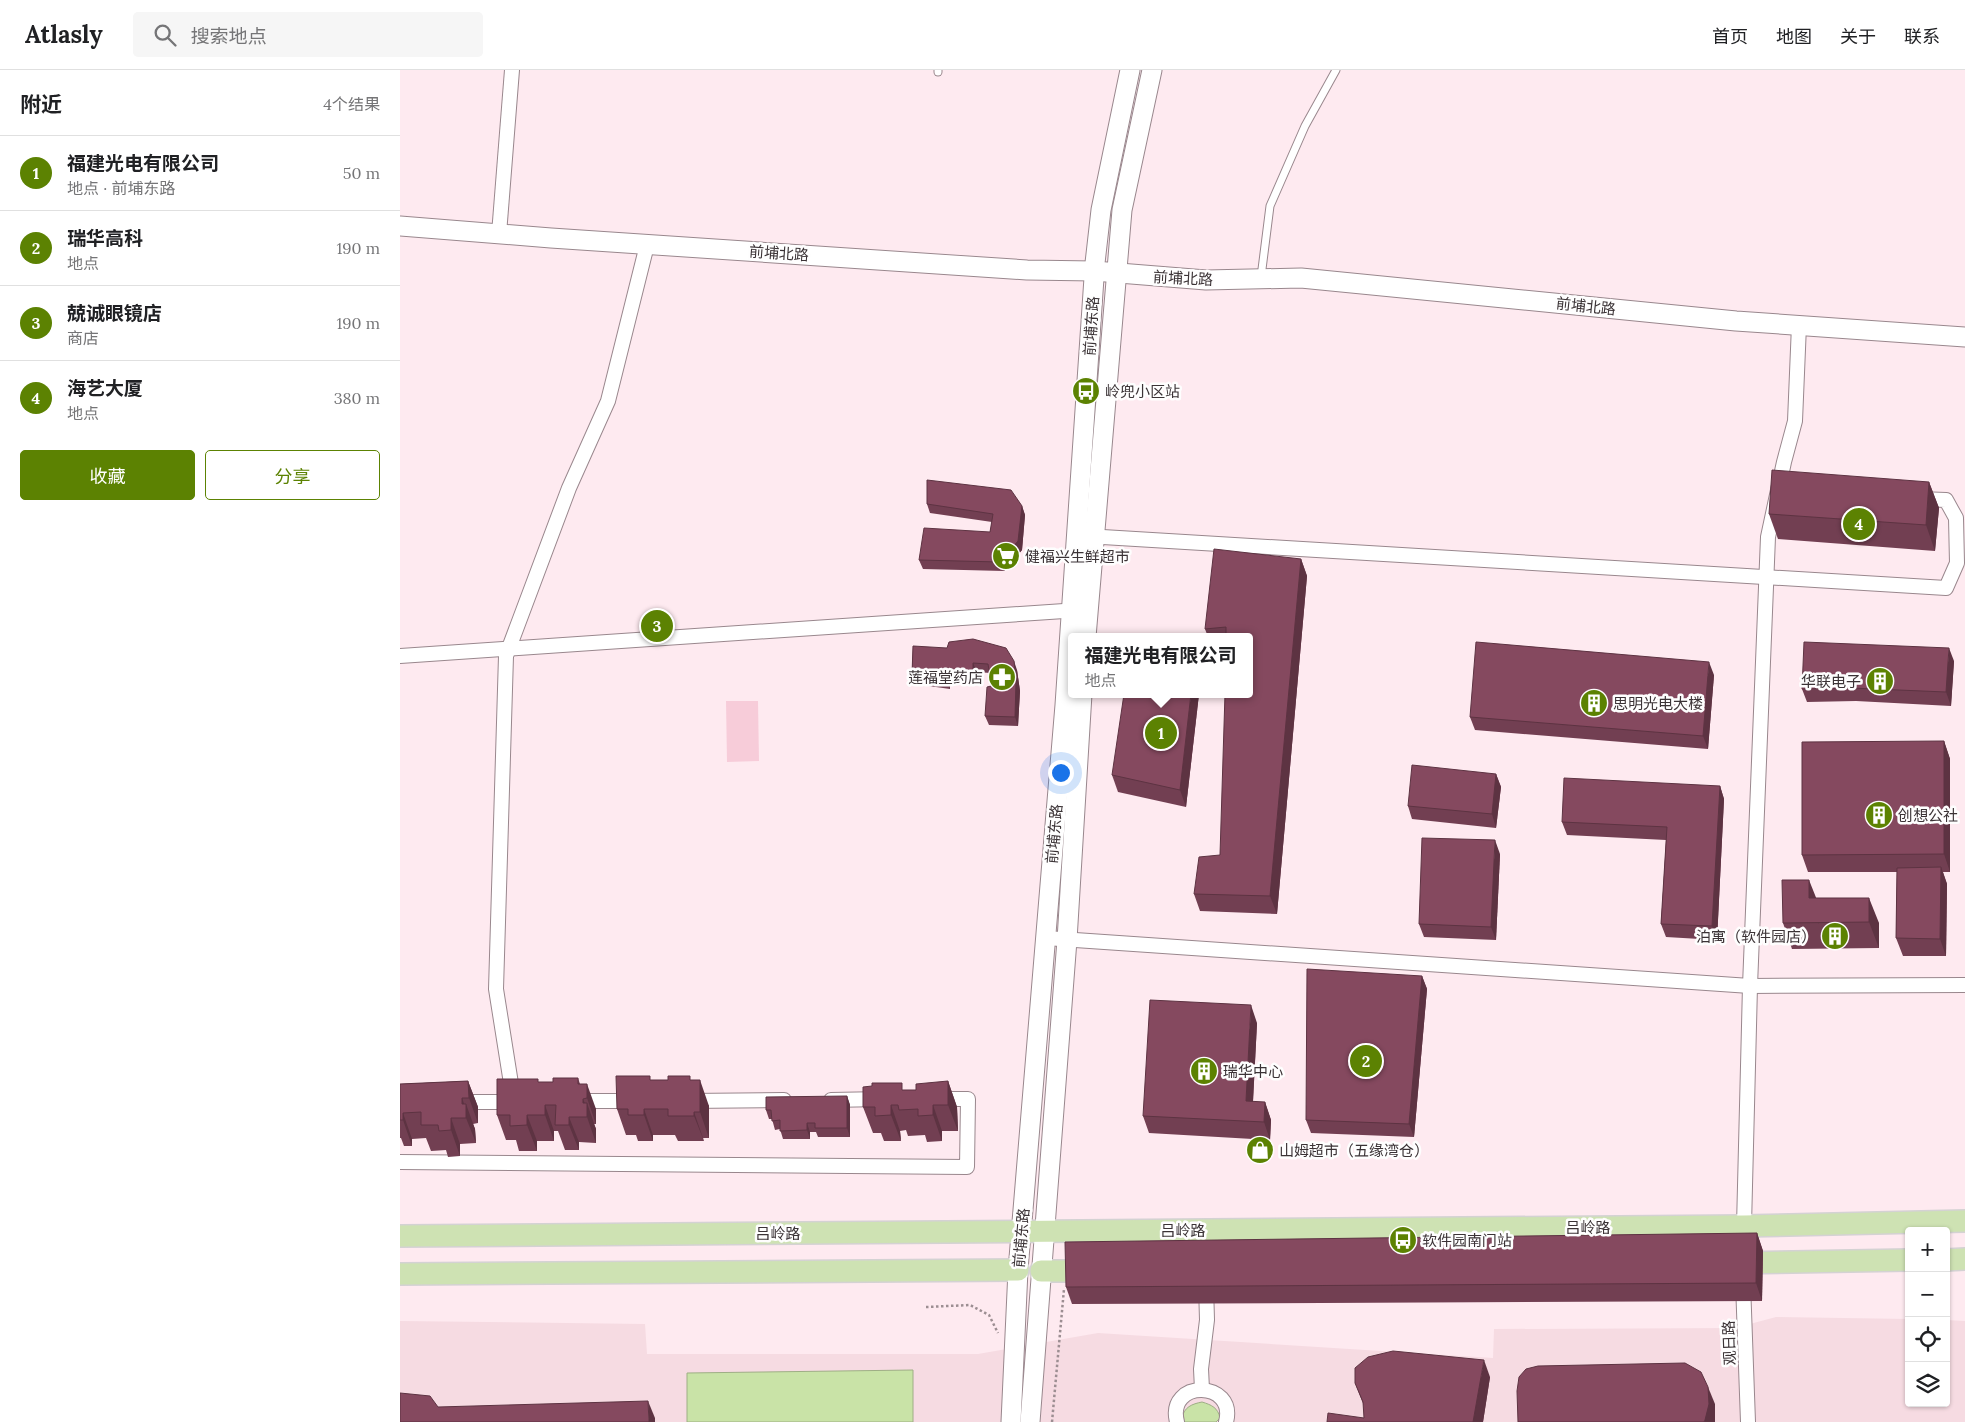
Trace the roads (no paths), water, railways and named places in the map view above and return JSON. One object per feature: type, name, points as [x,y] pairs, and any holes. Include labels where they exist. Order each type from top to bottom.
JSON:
[{"type":"main road","name":"前埔东路","points":[[1077,633],[1084,536],[1094,271],[1101,210],[1130,70]]},
{"type":"main road","name":"前埔东路","points":[[1084,536],[1122,210],[1152,70]]},
{"type":"main road","name":"前埔北路","points":[[400,226],[647,245],[1028,270],[1094,271],[1206,280],[1301,278],[1736,321],[1965,336]]},
{"type":"main road","name":"前埔东路","points":[[1079,610],[1085,633]]},
{"type":"main road","name":"前埔东路","points":[[1011,1422],[1018,1270],[1046,938],[1070,698]]},
{"type":"main road","name":"前埔东路","points":[[1030,1422],[1067,940],[1082,698]]},
{"type":"main road","name":"吕岭路","points":[[400,1236],[1744,1226],[1965,1221]]},
{"type":"main road","points":[[1950,1260],[1965,1259]]},
{"type":"main road","points":[[1712,1263],[1905,1260]]},
{"type":"main road","points":[[400,1274],[1115,1270]]},
{"type":"street","points":[[499,234],[512,70]]},
{"type":"street","points":[[448,1102],[519,1102],[496,988],[506,656],[569,488],[608,401],[647,245]]},
{"type":"street","points":[[1744,1226],[1750,986],[1768,537],[1795,421],[1799,325]]},
{"type":"street","points":[[1084,536],[1946,588],[1956,563],[1956,518],[1946,500],[1907,498]]},
{"type":"street","points":[[400,656],[1079,610]]},
{"type":"street","points":[[1046,938],[1750,986],[1965,985]]},
{"type":"street","points":[[820,1100],[899,1099]]},
{"type":"street","points":[[400,1162],[967,1167],[968,1099],[919,1099]]},
{"type":"street","points":[[672,1101],[800,1100]]},
{"type":"street","points":[[563,1102],[652,1101]]},
{"type":"street","name":"观日路","points":[[1742,1262],[1748,1422]]},
{"type":"street","points":[[1202,1389],[1207,1320],[1205,1270]]},
{"type":"street","points":[[1178,1422],[1176,1409],[1180,1401],[1193,1391],[1202,1389],[1210,1391],[1222,1399],[1227,1413],[1226,1422]]},
{"type":"lane","points":[[1261,280],[1270,206],[1305,126],[1336,70]]},
{"type":"place","name":"岭兜小区站","points":[[1086,391]]},
{"type":"place","name":"海艺大厦","points":[[1859,524]]},
{"type":"place","name":"健福兴生鲜超市","points":[[1006,556]]},
{"type":"place","name":"兢诚眼镜店","points":[[657,626]]},
{"type":"place","name":"莲福堂药店","points":[[1002,677]]},
{"type":"place","name":"华联电子","points":[[1880,681]]},
{"type":"place","name":"思明光电大楼","points":[[1594,703]]},
{"type":"place","name":"福建光电有限公司","points":[[1161,733]]},
{"type":"place","name":"创想公社","points":[[1879,815]]},
{"type":"place","name":"泊寓（软件园店）","points":[[1835,936]]},
{"type":"place","name":"瑞华高科","points":[[1366,1061]]},
{"type":"place","name":"瑞华中心","points":[[1204,1071]]},
{"type":"place","name":"山姆超市（五缘湾仓）","points":[[1260,1150]]},
{"type":"place","name":"软件园南门站","points":[[1403,1240]]}]
